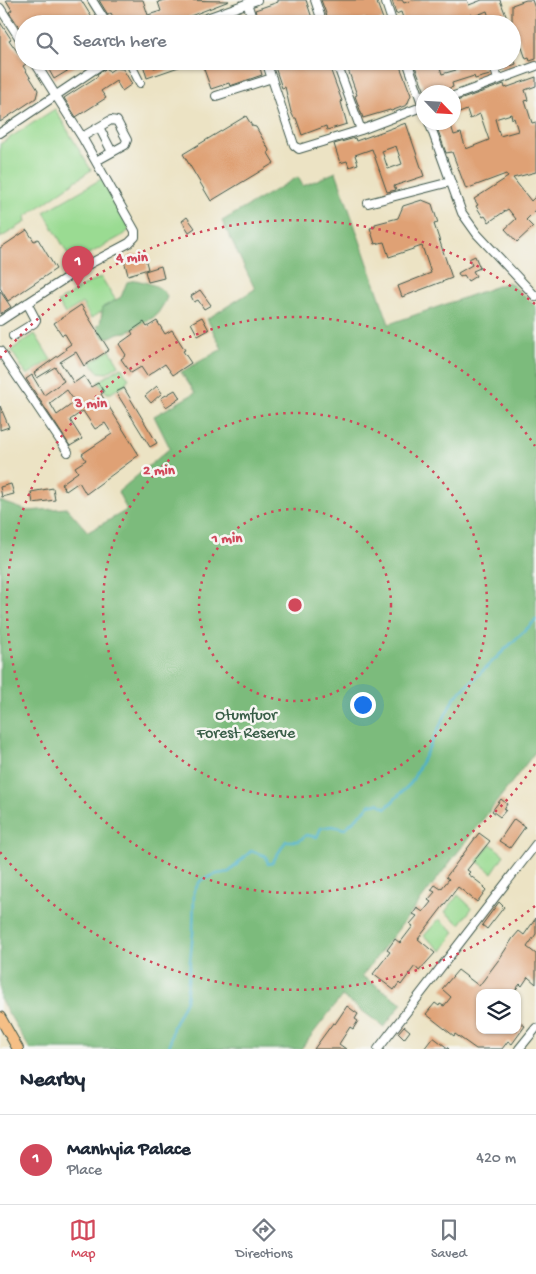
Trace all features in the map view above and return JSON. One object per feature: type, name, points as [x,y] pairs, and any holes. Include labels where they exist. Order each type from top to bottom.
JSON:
[{"type":"main road","points":[[0,1017],[14,1047]]},
{"type":"street","points":[[92,0],[101,15]]},
{"type":"street","points":[[214,15],[258,0]]},
{"type":"street","points":[[315,0],[320,15]]},
{"type":"street","points":[[385,0],[390,15]]},
{"type":"street","points":[[247,3],[251,15]]},
{"type":"street","points":[[0,8],[15,31]]},
{"type":"street","points":[[461,93],[536,66]]},
{"type":"street","points":[[0,321],[78,270],[129,243],[134,237],[135,231],[82,137],[40,70]]},
{"type":"street","points":[[0,133],[94,70]]},
{"type":"street","points":[[134,70],[140,83]]},
{"type":"street","points":[[269,70],[296,148],[303,148],[361,130],[416,110]]},
{"type":"street","points":[[339,70],[361,130]]},
{"type":"street","points":[[409,70],[416,88]]},
{"type":"street","points":[[495,70],[498,80]]},
{"type":"street","points":[[216,96],[272,78]]},
{"type":"street","points":[[82,137],[111,120],[117,121],[127,140],[125,145],[96,161]]},
{"type":"street","points":[[99,128],[112,152]]},
{"type":"street","points":[[431,130],[462,213],[477,234],[536,297]]},
{"type":"street","points":[[368,203],[450,182]]},
{"type":"street","points":[[13,336],[36,320],[27,303]]},
{"type":"street","points":[[0,351],[68,452]]},
{"type":"street","points":[[378,1049],[536,844]]},
{"type":"street","points":[[520,1049],[536,1028]]},
{"type":"green space","points":[[55,109],[91,170],[25,217],[26,222],[0,238],[0,144]]},
{"type":"green space","name":"Otumfuor Forest Reserve","points":[[336,172],[389,324],[509,282],[536,306],[536,751],[362,976],[402,1003],[384,1027],[342,996],[301,1049],[30,1049],[0,999],[0,501],[28,511],[67,508],[88,532],[127,510],[118,492],[170,448],[154,416],[195,393],[181,372],[222,349],[207,319],[255,289],[222,221],[298,177],[303,186]]},
{"type":"green space","points":[[103,178],[129,224],[129,230],[73,263],[44,212]]},
{"type":"green space","points":[[101,277],[117,302],[91,318],[82,303],[65,314],[58,302]]},
{"type":"green space","points":[[136,280],[161,289],[167,296],[165,302],[156,316],[127,332],[104,338],[97,326],[100,324],[103,307],[121,297],[127,282]]},
{"type":"green space","points":[[35,334],[51,360],[27,375],[11,350]]},
{"type":"green space","points":[[110,350],[119,365],[107,373],[98,372],[91,362]]},
{"type":"green space","points":[[121,367],[129,379],[126,381],[127,383],[111,393],[107,393],[98,382]]},
{"type":"green space","points":[[491,844],[504,855],[492,873],[477,861]]},
{"type":"green space","points":[[458,895],[472,908],[460,924],[445,912]]},
{"type":"green space","points":[[439,919],[455,932],[442,951],[424,936]]},
{"type":"building","points":[[6,0],[81,0],[90,15],[15,15],[15,21],[9,12],[12,10]]},
{"type":"building","points":[[99,0],[143,0],[148,15],[112,15],[111,13],[108,15]]},
{"type":"building","points":[[164,0],[229,1],[193,15],[148,15],[161,11],[158,2]]},
{"type":"building","points":[[278,0],[306,0],[311,15],[256,15],[255,10],[278,2]]},
{"type":"building","points":[[321,0],[376,0],[382,15],[327,15]]},
{"type":"building","points":[[392,0],[402,0],[404,3],[412,0],[467,0],[469,5],[482,0],[500,0],[506,15],[488,15],[487,11],[477,15],[402,15],[401,12],[396,14]]},
{"type":"building","points":[[532,0],[536,11],[536,59],[530,61],[529,58],[526,59],[521,45],[521,15],[512,15],[512,5]]},
{"type":"building","points":[[0,22],[15,48],[15,70],[26,70],[38,90],[36,98],[0,122]]},
{"type":"building","points":[[49,70],[69,70],[54,79]]},
{"type":"building","points":[[104,70],[108,70],[109,72],[112,70],[124,70],[132,84],[122,91],[116,81],[101,91],[106,98],[76,117],[64,98],[98,76],[97,74]]},
{"type":"building","points":[[145,70],[170,70],[147,78]]},
{"type":"building","points":[[204,70],[261,70],[262,75],[230,86],[229,83],[211,89]]},
{"type":"building","points":[[276,70],[331,70],[342,101],[347,124],[327,130],[326,126],[302,135],[296,118],[294,118],[291,112],[285,87],[282,88]]},
{"type":"building","points":[[348,70],[401,70],[411,95],[407,105],[363,118],[355,96],[357,95]]},
{"type":"building","points":[[416,70],[441,70],[442,74],[456,70],[488,70],[490,75],[475,79],[474,76],[452,83],[452,85],[422,85]]},
{"type":"building","points":[[536,77],[536,86],[525,90],[528,100],[525,101],[532,123],[536,122],[536,172],[513,178],[531,201],[536,196],[536,210],[526,220],[533,227],[517,242],[505,229],[516,219],[508,209],[489,222],[485,216],[483,217],[474,199],[508,177],[506,174],[466,189],[452,152],[446,153],[438,130],[452,130],[454,135],[461,133],[466,149],[489,140],[480,114],[470,119],[467,110],[461,112],[461,99],[504,84],[505,88]],"holes":[[[511,114],[512,119],[514,118],[518,131],[500,136],[495,119]]]},
{"type":"building","points":[[246,116],[252,126],[256,127],[274,163],[211,201],[183,154]]},
{"type":"building","points":[[406,123],[424,176],[394,186],[396,190],[387,192],[372,149],[355,155],[358,164],[349,167],[347,161],[340,163],[334,144],[355,138],[356,141]],"holes":[[[396,146],[402,164],[388,169],[382,151]]]},
{"type":"building","points":[[422,200],[432,204],[438,223],[434,224],[452,278],[402,297],[398,286],[431,273],[422,246],[389,257],[384,242],[375,244],[370,228],[375,227],[375,224],[398,218],[403,206]]},
{"type":"building","points":[[187,217],[195,228],[189,232],[182,221]]},
{"type":"building","points":[[27,230],[34,241],[38,239],[56,269],[8,301],[0,288],[0,248]]},
{"type":"building","points":[[136,254],[137,256],[144,254],[148,269],[128,275],[124,260]]},
{"type":"building","points":[[475,256],[480,268],[473,271],[476,276],[468,281],[464,275],[460,277],[458,273],[472,265],[469,259]]},
{"type":"building","points":[[161,266],[164,278],[148,282],[145,271]]},
{"type":"building","points":[[200,290],[211,305],[204,309],[198,300],[194,302],[191,296]]},
{"type":"building","points":[[0,291],[11,307],[0,314]]},
{"type":"building","points":[[81,305],[109,350],[84,366],[76,352],[60,362],[74,383],[84,376],[91,387],[98,383],[104,392],[101,394],[139,455],[86,494],[79,482],[66,491],[61,484],[78,472],[75,467],[86,460],[82,454],[112,434],[105,423],[95,429],[83,411],[70,420],[82,439],[70,446],[26,379],[32,375],[44,395],[64,381],[55,367],[37,378],[34,373],[66,350],[65,348],[71,344],[65,334],[62,335],[54,323]],"holes":[[[67,390],[75,402],[57,415],[50,403]]]},
{"type":"building","points":[[202,317],[209,330],[198,336],[191,323]]},
{"type":"building","points":[[157,321],[165,334],[172,330],[191,363],[173,375],[165,364],[147,376],[141,367],[131,373],[121,359],[126,355],[119,344],[133,334],[131,331],[144,322],[147,327]]},
{"type":"building","points":[[157,386],[162,393],[151,403],[145,396]]},
{"type":"building","points":[[124,388],[157,443],[150,447],[116,392]]},
{"type":"building","points":[[175,390],[180,398],[166,407],[161,398]]},
{"type":"building","points":[[0,406],[9,427],[0,430]]},
{"type":"building","points":[[11,484],[14,494],[2,497],[0,487]]},
{"type":"building","points":[[53,488],[55,500],[33,503],[31,492]]},
{"type":"building","points":[[501,799],[507,804],[504,809],[506,810],[500,817],[492,811]]},
{"type":"building","points":[[514,819],[525,827],[510,848],[499,841]]},
{"type":"building","points":[[479,833],[490,841],[467,870],[470,872],[468,874],[485,887],[486,890],[477,902],[458,887],[418,939],[435,953],[419,971],[415,966],[401,985],[399,983],[394,990],[373,974],[390,952],[387,950],[395,939],[400,943],[413,926],[410,924],[417,916],[413,914],[417,908],[423,912],[431,902],[428,900],[435,892],[431,890],[435,885],[441,889],[449,879],[446,877]]},
{"type":"building","points":[[499,902],[504,907],[487,929],[482,925]]},
{"type":"building","points":[[536,918],[536,934],[527,947],[536,954],[536,984],[528,977],[522,986],[520,984],[516,989],[476,989],[476,1034],[519,1034],[512,1044],[508,1041],[502,1049],[476,1049],[455,1034],[454,1036],[426,1014],[435,1003],[439,1006],[440,1004],[444,1006],[451,997],[442,989],[458,970],[479,986],[519,931],[524,935]]},
{"type":"building","points":[[347,1006],[358,1014],[355,1019],[358,1021],[353,1029],[350,1027],[339,1044],[346,1049],[314,1049],[333,1023],[335,1024]]},
{"type":"building","points":[[521,1023],[525,1026],[521,1032]]},
{"type":"building","points":[[404,1026],[410,1031],[404,1039],[398,1033]]},
{"type":"building","points":[[433,1037],[449,1049],[424,1049]]},
{"type":"waterway","points":[[169,1049],[173,1027],[186,1000],[193,932],[194,891],[201,880],[229,872],[251,851],[266,856],[268,864],[272,863],[286,841],[299,841],[306,835],[317,837],[321,828],[332,826],[345,829],[369,805],[378,803],[386,808],[411,783],[454,698],[536,620]]},
{"type":"place","name":"Manhyia Palace","points":[[78,287]]}]
